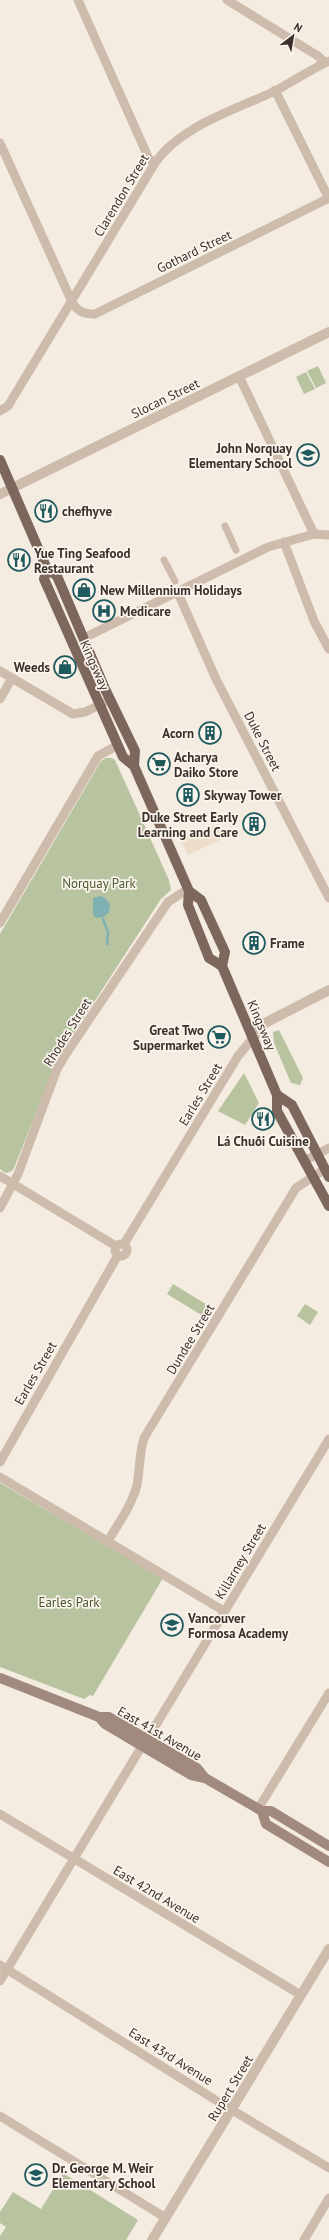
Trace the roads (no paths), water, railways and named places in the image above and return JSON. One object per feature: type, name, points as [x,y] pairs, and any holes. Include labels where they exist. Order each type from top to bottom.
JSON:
[{"type":"main road","name":"Kingsway","points":[[0,460],[47,569],[57,576],[110,700],[135,751],[134,766]]},
{"type":"main road","name":"Kingsway","points":[[47,569],[44,579],[99,706],[123,757],[134,766],[188,890],[188,906],[209,958],[222,966],[278,1095],[277,1111],[329,1206]]},
{"type":"main road","name":"Kingsway","points":[[188,890],[201,900],[225,952],[222,966]]},
{"type":"main road","name":"Kingsway","points":[[278,1095],[292,1105],[327,1173]]},
{"type":"main road","name":"East 41st Avenue","points":[[0,1678],[99,1717],[109,1717],[145,1742],[197,1768],[205,1778],[260,1810],[271,1811],[329,1846]]},
{"type":"main road","name":"East 41st Avenue","points":[[260,1810],[266,1824],[329,1862]]},
{"type":"street","points":[[78,0],[149,159],[155,163]]},
{"type":"street","points":[[227,0],[327,62]]},
{"type":"street","name":"Clarendon Street","points":[[0,411],[8,406],[155,163],[167,147],[188,132],[275,90],[327,62]]},
{"type":"street","points":[[275,90],[329,199]]},
{"type":"street","points":[[0,143],[72,302]]},
{"type":"street","name":"Gothard Street","points":[[72,302],[77,310],[95,314],[329,199]]},
{"type":"street","name":"Slocan Street","points":[[0,494],[329,332]]},
{"type":"street","points":[[239,376],[314,534]]},
{"type":"street","name":"Slocan Street","points":[[0,487],[12,487]]},
{"type":"street","points":[[225,526],[236,550]]},
{"type":"street","points":[[84,638],[178,593],[268,547],[314,534],[329,535]]},
{"type":"street","points":[[284,542],[314,621],[329,649]]},
{"type":"street","points":[[164,560],[175,581]]},
{"type":"street","name":"Duke Street","points":[[178,593],[216,679],[329,898]]},
{"type":"street","points":[[0,671],[73,714],[85,712],[110,700]]},
{"type":"street","points":[[0,699],[12,678]]},
{"type":"street","points":[[0,923],[98,756],[118,745]]},
{"type":"street","name":"Rhodes Street","points":[[0,1208],[13,1184],[57,1069],[168,902],[188,890]]},
{"type":"street","name":"Earles Street","points":[[0,1462],[119,1249],[238,1056],[265,1023],[329,990]]},
{"type":"street","points":[[304,1161],[329,1148]]},
{"type":"street","name":"Dundee Street","points":[[108,1541],[133,1498],[137,1484],[141,1448],[144,1438],[289,1198],[296,1188],[313,1176],[327,1173]]},
{"type":"street","points":[[0,1176],[119,1249]]},
{"type":"street","name":"Killarney Street","points":[[0,1981],[3,1967],[73,1859],[329,1439]]},
{"type":"street","points":[[0,1476],[224,1611]]},
{"type":"street","points":[[260,1810],[329,1693]]},
{"type":"street","name":"East 42nd Avenue","points":[[0,1814],[301,1995]]},
{"type":"street","name":"Rupert Street","points":[[152,2240],[329,1949]]},
{"type":"street","name":"East 43rd Avenue","points":[[3,1967],[232,2110],[329,2168]]},
{"type":"street","points":[[0,2116],[166,2218]]},
{"type":"street","points":[[304,2240],[329,2198]]},
{"type":"water","points":[[100,896],[105,898],[110,904],[109,912],[104,917],[96,918],[93,915],[93,898]]},
{"type":"waterway","points":[[103,919],[108,932],[107,944]]},
{"type":"place","name":"John Norquay Elementary School","points":[[308,455]]},
{"type":"place","name":"chefhyve","points":[[46,511]]},
{"type":"place","name":"Yue Ting Seafood Restaurant","points":[[19,560]]},
{"type":"place","name":"New Millennium Holidays","points":[[84,590]]},
{"type":"place","name":"Medicare","points":[[104,611]]},
{"type":"place","name":"Weeds","points":[[65,667]]},
{"type":"place","name":"Acorn","points":[[210,733]]},
{"type":"place","name":"Acharya Daiko Store","points":[[159,764]]},
{"type":"place","name":"Skyway Tower","points":[[188,795]]},
{"type":"place","name":"Duke Street Early Learning and Care","points":[[254,824]]},
{"type":"place","name":"Frame","points":[[254,943]]},
{"type":"place","name":"Great Two Supermarket","points":[[219,1037]]},
{"type":"place","name":"Lá Chuối Cuisine","points":[[263,1119]]},
{"type":"place","name":"Vancouver Formosa Academy","points":[[172,1625]]},
{"type":"place","name":"Dr. George M. Weir Elementary School","points":[[36,2175]]},
{"type":"park label","name":"Norquay Park","points":[[99,883]]},
{"type":"park label","name":"Earles Park","points":[[69,1602]]}]
